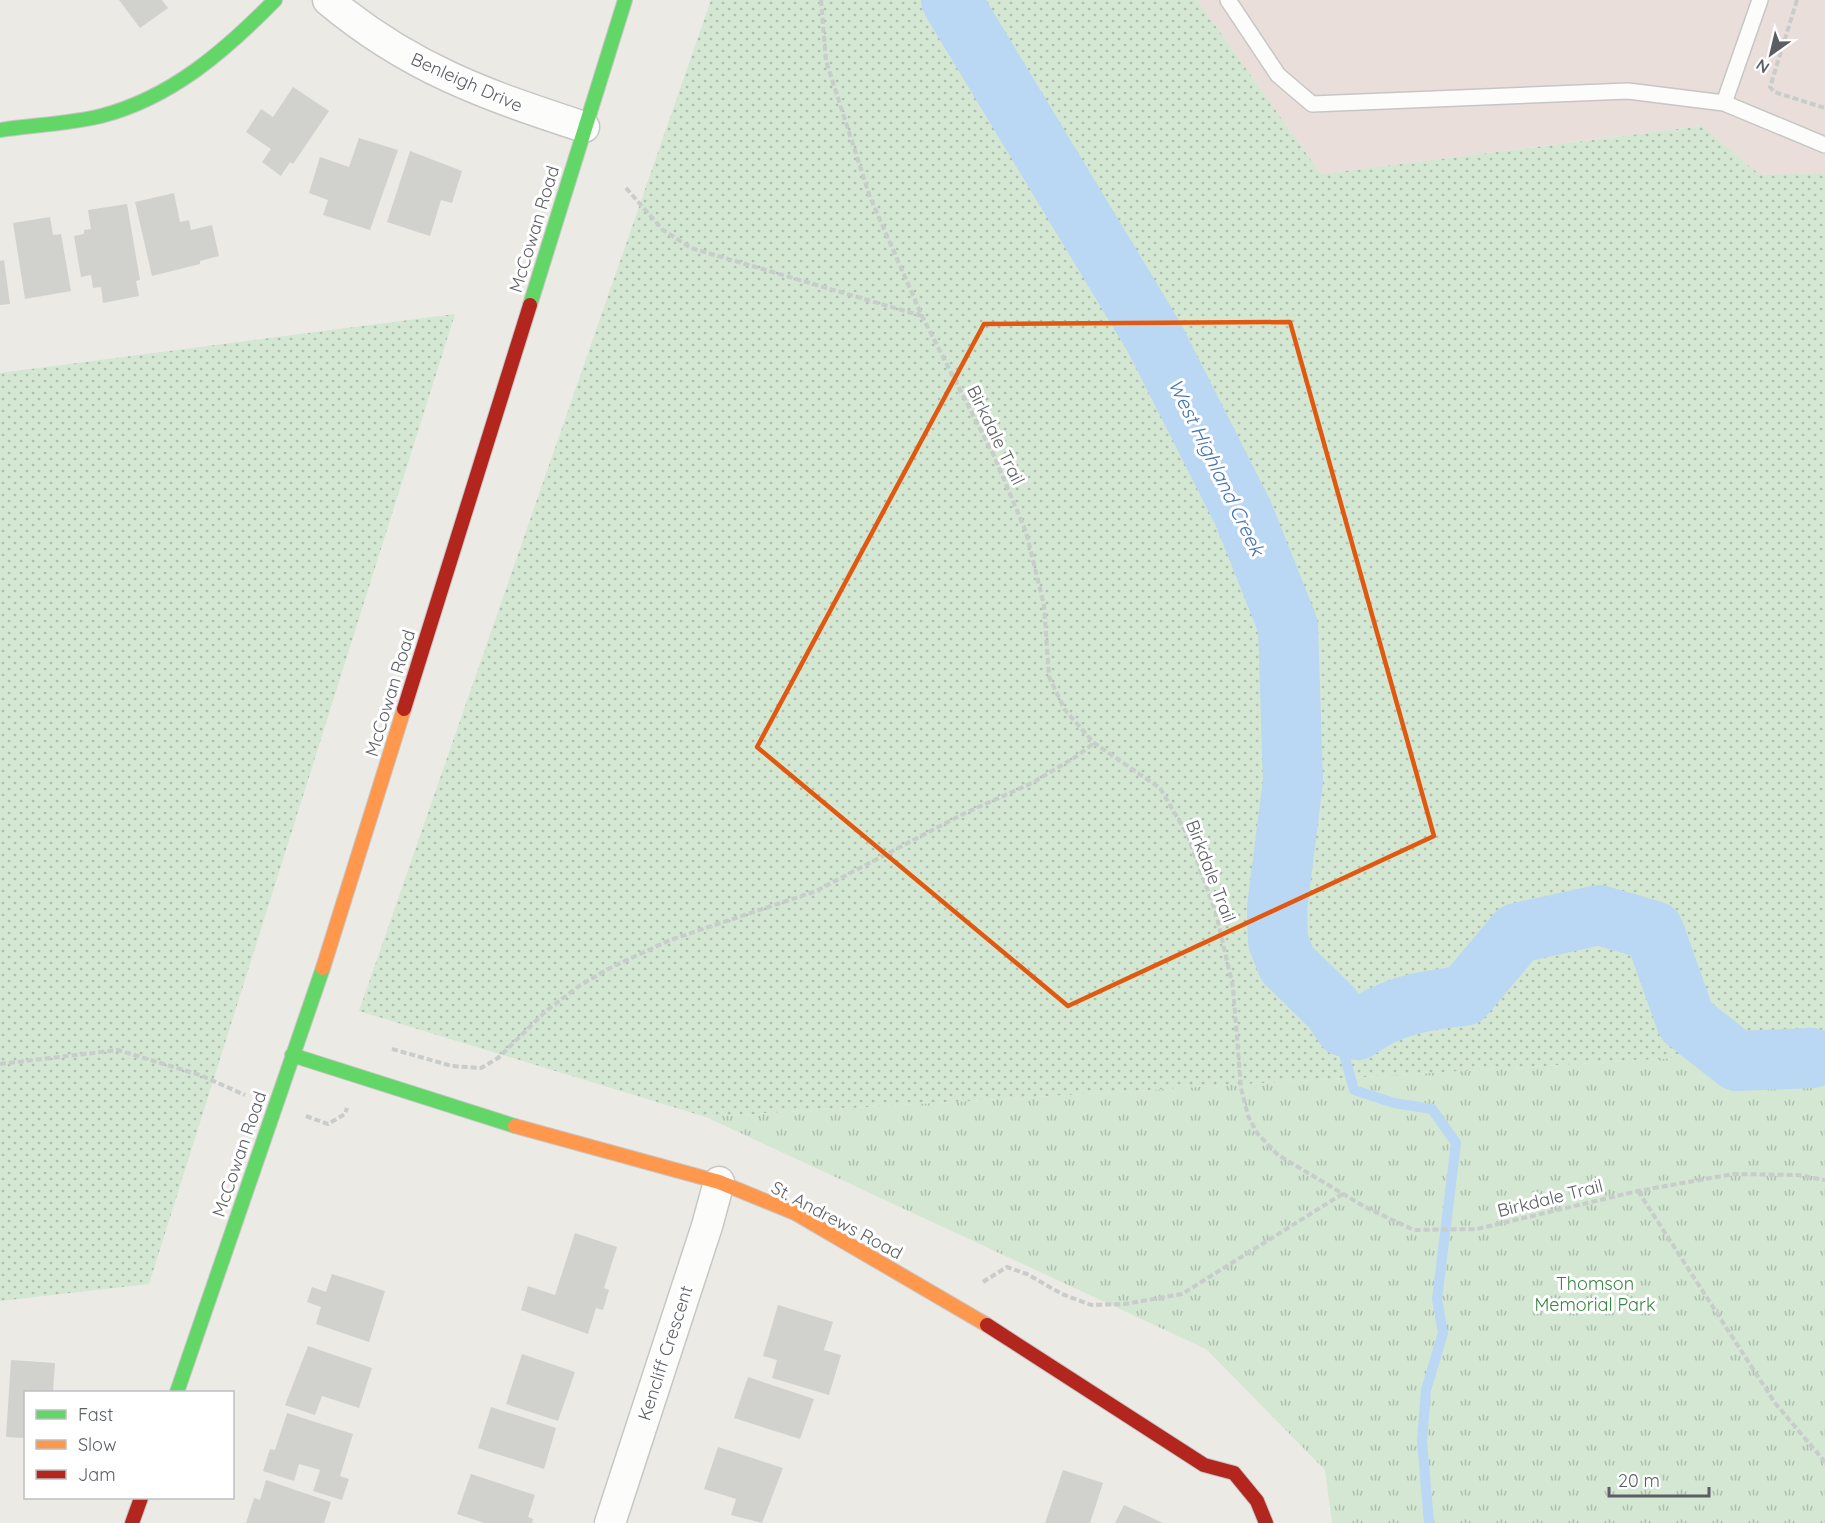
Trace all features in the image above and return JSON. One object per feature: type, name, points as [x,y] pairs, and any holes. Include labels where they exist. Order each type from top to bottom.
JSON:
[{"type":"main road","points":[[0,130],[100,116],[147,101],[212,61],[275,0]]},
{"type":"main road","name":"McCowan Road","points":[[177,1391],[314,996],[625,0]]},
{"type":"main road","name":"St. Andrews Road","points":[[292,1055],[514,1126],[719,1182],[795,1213],[957,1305],[1204,1465],[1234,1473],[1257,1501],[1266,1523]]},
{"type":"main road","points":[[132,1523],[140,1499]]},
{"type":"street","name":"Benleigh Drive","points":[[328,0],[356,24],[424,67],[483,93],[584,127]]},
{"type":"street","name":"Kencliff Crescent","points":[[610,1523],[707,1226],[719,1182]]},
{"type":"lane","points":[[1228,0],[1278,75],[1312,104],[1628,91],[1724,103],[1825,145]]},
{"type":"lane","points":[[1724,103],[1760,0]]},
{"type":"path","name":"Birkdale Trail","points":[[821,0],[826,61],[866,186],[922,316],[994,456],[1026,532],[1044,605],[1049,677],[1065,710],[1094,742],[1160,788],[1187,834],[1216,913],[1231,976],[1241,1088],[1248,1116],[1257,1132],[1278,1155],[1388,1220],[1414,1230],[1478,1229],[1638,1191],[1733,1174],[1797,1175],[1825,1180]]},
{"type":"path","points":[[1797,0],[1770,87],[1774,92],[1825,108]]},
{"type":"path","points":[[626,188],[663,230],[691,248],[922,316]]},
{"type":"path","points":[[390,1048],[452,1066],[481,1068],[498,1058],[554,1005],[579,986],[610,968],[670,940],[816,891],[963,814],[1032,783],[1077,756],[1094,742]]},
{"type":"path","points":[[0,1064],[118,1050],[200,1076],[236,1092]]},
{"type":"path","points":[[309,1117],[328,1124],[345,1114]]},
{"type":"path","points":[[1638,1191],[1775,1403],[1825,1462]]},
{"type":"path","points":[[981,1285],[988,1277],[1007,1267],[1027,1274],[1062,1294],[1091,1305],[1125,1304],[1182,1294],[1344,1193]]},
{"type":"highlighted area","points":[[1290,322],[1434,836],[1068,1006],[757,747],[984,324]]},
{"type":"shaded area","points":[[1197,0],[1825,0],[1825,173],[1760,175],[1701,126],[1321,174]]},
{"type":"green space","points":[[711,0],[1197,0],[1321,174],[1702,126],[1760,175],[1825,173],[1825,1049],[706,1117],[359,1011]]},
{"type":"green space","points":[[455,314],[149,1284],[0,1301],[0,373]]},
{"type":"green space","name":"Thomson Memorial Park","points":[[1825,1049],[1825,1523],[1332,1523],[1325,1470],[1206,1349],[706,1117]]},
{"type":"water","points":[[1825,1039],[1825,1075],[1805,1068]]},
{"type":"building","points":[[119,0],[162,0],[168,8],[140,28]]},
{"type":"building","points":[[293,87],[329,111],[293,164],[290,162],[281,176],[262,162],[271,149],[246,132],[261,109],[273,117]]},
{"type":"building","points":[[359,138],[398,150],[370,230],[323,215],[328,200],[309,193],[320,157],[349,167]]},
{"type":"building","points":[[410,151],[462,171],[452,203],[441,200],[430,236],[387,222]]},
{"type":"building","points":[[174,193],[180,222],[189,220],[191,230],[212,225],[219,256],[200,261],[200,264],[152,276],[135,202]]},
{"type":"building","points":[[127,204],[140,280],[136,281],[139,296],[103,303],[101,287],[93,288],[91,275],[81,277],[74,236],[84,234],[84,230],[91,229],[88,210]]},
{"type":"building","points":[[50,217],[53,235],[61,234],[71,291],[25,299],[13,223]]},
{"type":"building","points":[[4,260],[10,304],[0,305],[0,261]]},
{"type":"building","points":[[575,1233],[617,1247],[604,1288],[609,1290],[603,1310],[596,1308],[588,1334],[521,1310],[528,1286],[555,1295]]},
{"type":"building","points":[[332,1274],[385,1291],[369,1342],[316,1324],[321,1307],[307,1302],[312,1287],[326,1292]]},
{"type":"building","points":[[778,1305],[833,1322],[824,1350],[841,1355],[829,1395],[772,1378],[777,1360],[763,1356]]},
{"type":"building","points":[[308,1346],[372,1368],[359,1408],[322,1396],[315,1415],[285,1405]]},
{"type":"building","points":[[522,1354],[575,1372],[558,1421],[506,1404]]},
{"type":"building","points":[[11,1360],[55,1363],[53,1391],[24,1391],[24,1438],[6,1437]]},
{"type":"building","points":[[748,1377],[814,1399],[800,1439],[734,1418]]},
{"type":"building","points":[[491,1407],[556,1428],[544,1469],[478,1448]]},
{"type":"building","points":[[287,1413],[353,1434],[340,1476],[349,1479],[342,1500],[313,1491],[320,1470],[299,1464],[294,1481],[263,1471],[270,1449],[275,1450]]},
{"type":"building","points":[[718,1447],[783,1468],[762,1523],[731,1515],[736,1499],[704,1489]]},
{"type":"building","points":[[1063,1470],[1103,1483],[1090,1523],[1045,1523]]},
{"type":"building","points":[[471,1474],[535,1495],[528,1517],[533,1519],[532,1523],[484,1523],[457,1514]]},
{"type":"building","points":[[266,1480],[331,1502],[324,1523],[246,1523],[254,1498],[260,1500]]},
{"type":"building","points":[[1124,1505],[1163,1523],[1115,1523]]},
{"type":"waterway","name":"West Highland Creek","points":[[951,0],[1154,337],[1243,513],[1288,626],[1293,781],[1277,908],[1278,941],[1287,964],[1332,1008],[1345,1027],[1357,1030],[1382,1015],[1408,1005],[1464,996],[1517,933],[1599,915],[1654,931],[1686,1021],[1737,1061],[1812,1058]]},
{"type":"waterway","points":[[1345,1027],[1345,1058],[1354,1090],[1394,1103],[1432,1109],[1456,1143],[1437,1299],[1443,1333],[1426,1390],[1422,1441],[1429,1523]]},
{"type":"traffic: fast","points":[[0,130],[89,119],[127,108],[151,97],[174,85],[216,54],[275,0]]},
{"type":"traffic: fast","points":[[530,305],[625,0]]},
{"type":"traffic: fast","points":[[177,1391],[323,968]]},
{"type":"traffic: fast","points":[[292,1055],[515,1126]]},
{"type":"traffic: slow","points":[[323,968],[404,709]]},
{"type":"traffic: slow","points":[[515,1126],[719,1182],[795,1213],[987,1325]]},
{"type":"traffic: jam","points":[[404,709],[530,305]]},
{"type":"traffic: jam","points":[[987,1325],[1204,1465],[1234,1473],[1257,1501],[1266,1523]]},
{"type":"traffic: jam","points":[[132,1523],[141,1499]]}]
